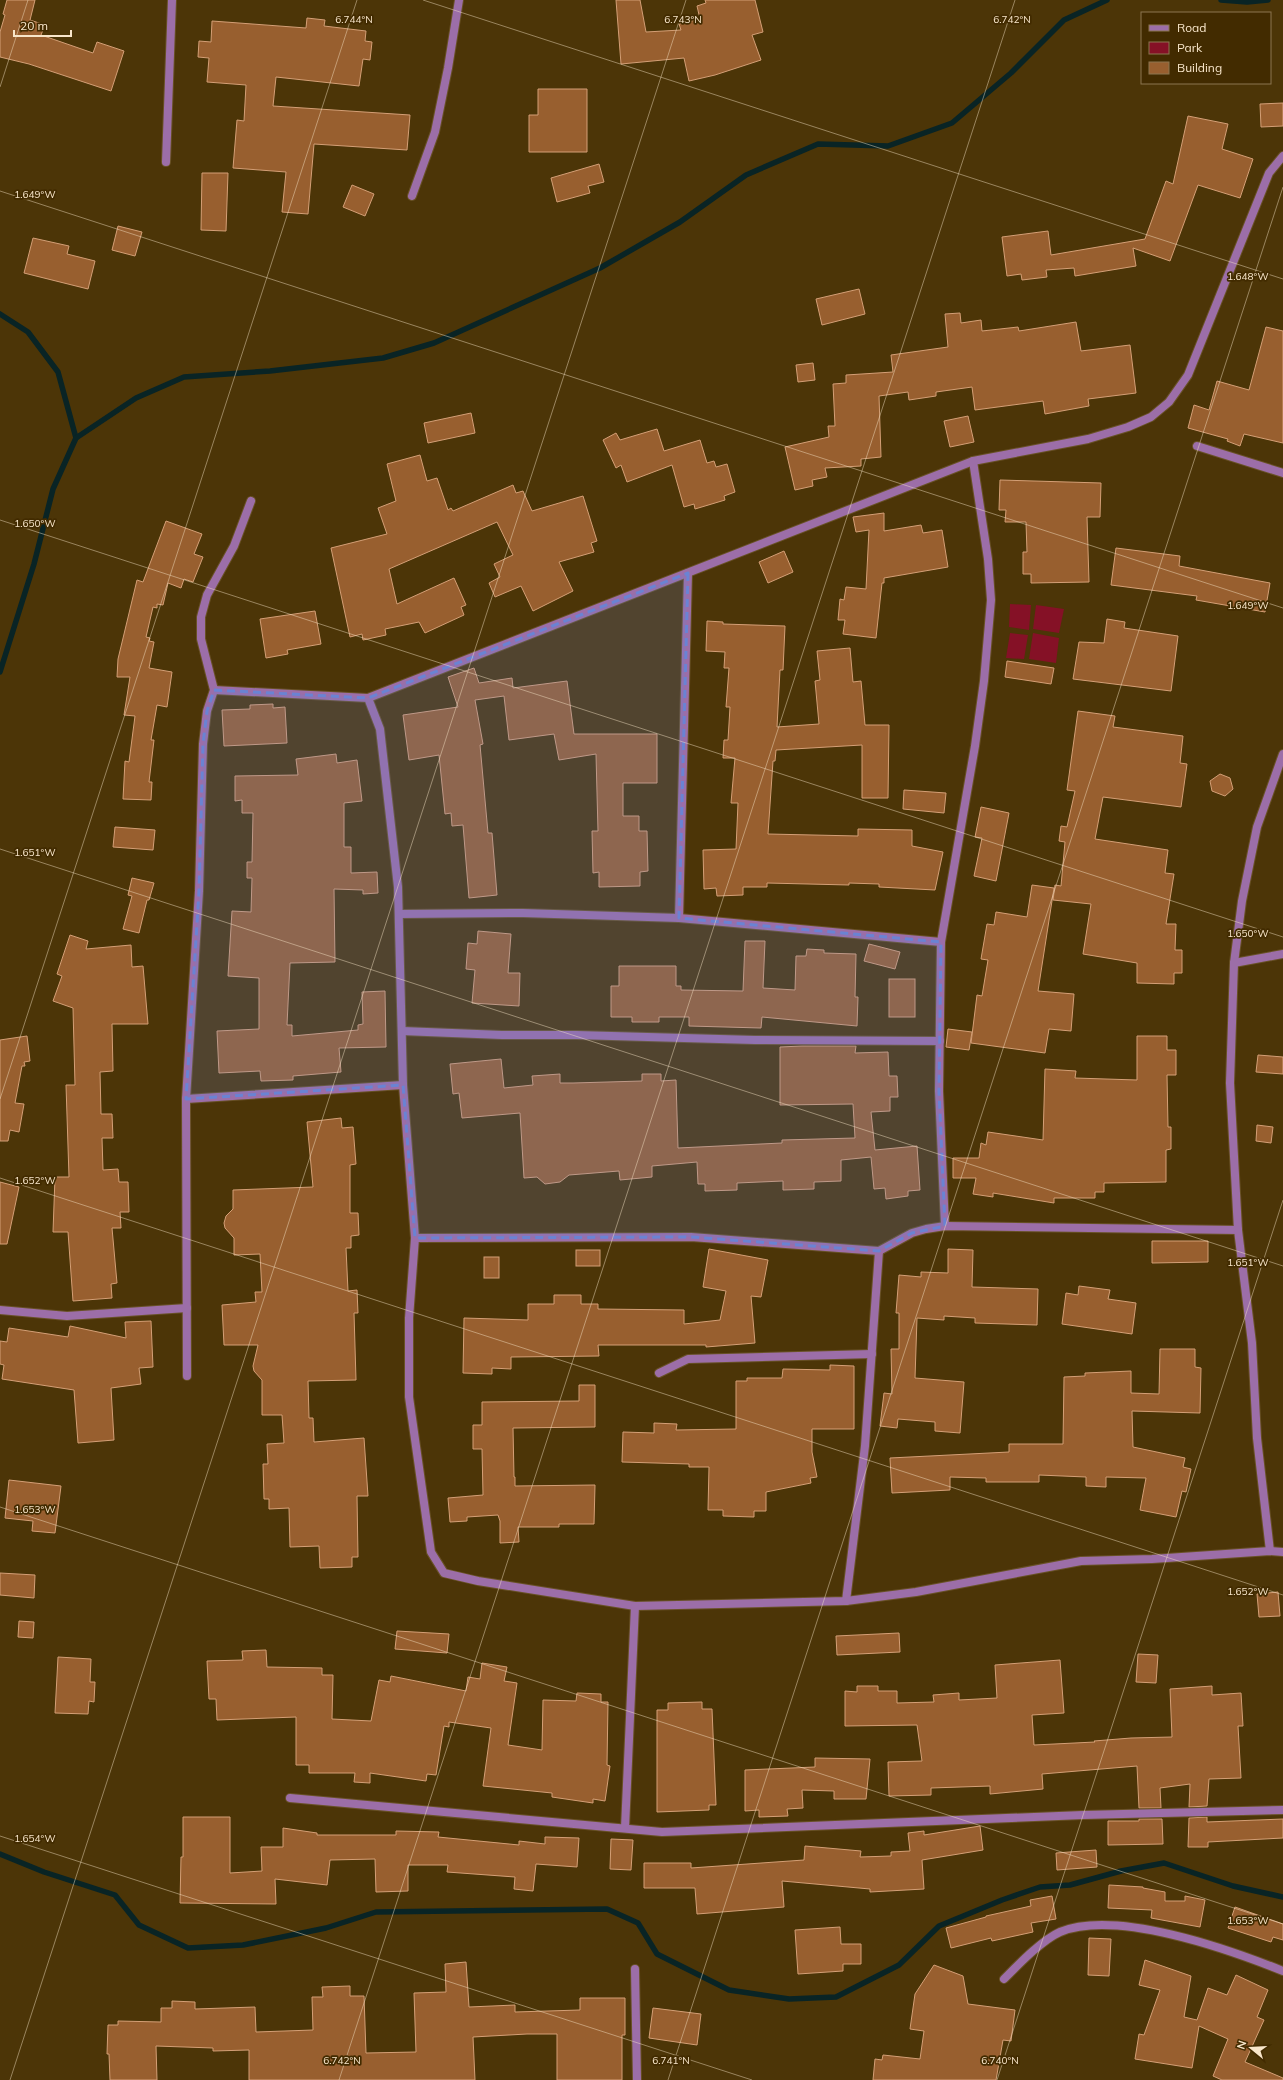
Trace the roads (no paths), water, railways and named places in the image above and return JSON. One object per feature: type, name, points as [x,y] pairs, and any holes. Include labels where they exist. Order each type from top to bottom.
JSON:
[{"type":"street","points":[[166,162],[172,0]]},
{"type":"street","points":[[412,196],[435,132],[448,68],[459,0]]},
{"type":"street","points":[[214,690],[368,698],[973,461],[1088,438],[1128,427],[1151,417],[1169,402],[1188,375],[1269,173],[1283,156]]},
{"type":"street","points":[[1197,446],[1283,473]]},
{"type":"street","points":[[945,1226],[939,1091],[941,942],[975,746],[989,642],[991,600],[988,559],[973,461]]},
{"type":"street","points":[[187,1376],[186,1099],[199,891],[203,744],[207,711],[214,690],[201,639],[202,616],[207,595],[234,546],[251,501]]},
{"type":"street","points":[[679,918],[688,573]]},
{"type":"street","points":[[368,698],[380,729],[398,887],[403,1085],[415,1238],[409,1318],[409,1397],[431,1552],[444,1573],[478,1581],[635,1606],[846,1601],[916,1592],[1081,1561],[1152,1560],[1270,1551],[1283,1552]]},
{"type":"street","points":[[1270,1551],[1257,1438],[1252,1343],[1238,1230],[1230,1083],[1234,963],[1244,888],[1257,827],[1283,754]]},
{"type":"street","points":[[399,914],[523,913],[679,918],[941,942]]},
{"type":"street","points":[[1234,963],[1283,954]]},
{"type":"street","points":[[402,1030],[502,1035],[576,1035],[755,1040],[940,1041]]},
{"type":"street","points":[[186,1099],[403,1085]]},
{"type":"street","points":[[415,1238],[691,1237],[878,1251],[912,1233],[945,1226],[1238,1230]]},
{"type":"street","points":[[846,1601],[866,1446],[878,1251]]},
{"type":"street","points":[[0,1310],[67,1316],[187,1308]]},
{"type":"street","points":[[659,1373],[688,1359],[872,1354]]},
{"type":"street","points":[[625,1828],[635,1606]]},
{"type":"street","points":[[290,1798],[662,1832],[1083,1815],[1283,1810]]},
{"type":"street","points":[[1004,1979],[1031,1953],[1059,1933],[1089,1925],[1114,1925],[1168,1935],[1236,1952],[1283,1971]]},
{"type":"street","points":[[635,1970],[637,2080]]},
{"type":"waterway","points":[[0,672],[34,564],[53,489],[76,438],[136,398],[184,377],[270,371],[383,358],[434,343],[600,268],[680,222],[746,175],[818,144],[888,146],[952,123],[1011,73],[1064,20],[1107,0]]},
{"type":"waterway","points":[[1221,0],[1247,2],[1268,0]]},
{"type":"waterway","points":[[0,314],[28,332],[58,372],[76,438]]},
{"type":"waterway","points":[[0,1854],[44,1872],[115,1895],[139,1925],[188,1948],[243,1945],[326,1928],[376,1912],[607,1909],[638,1923],[657,1954],[729,1990],[789,1999],[836,1997],[899,1965],[939,1926],[1002,1900],[1040,1887],[1070,1885],[1121,1871],[1164,1863],[1233,1886],[1283,1897]]}]
